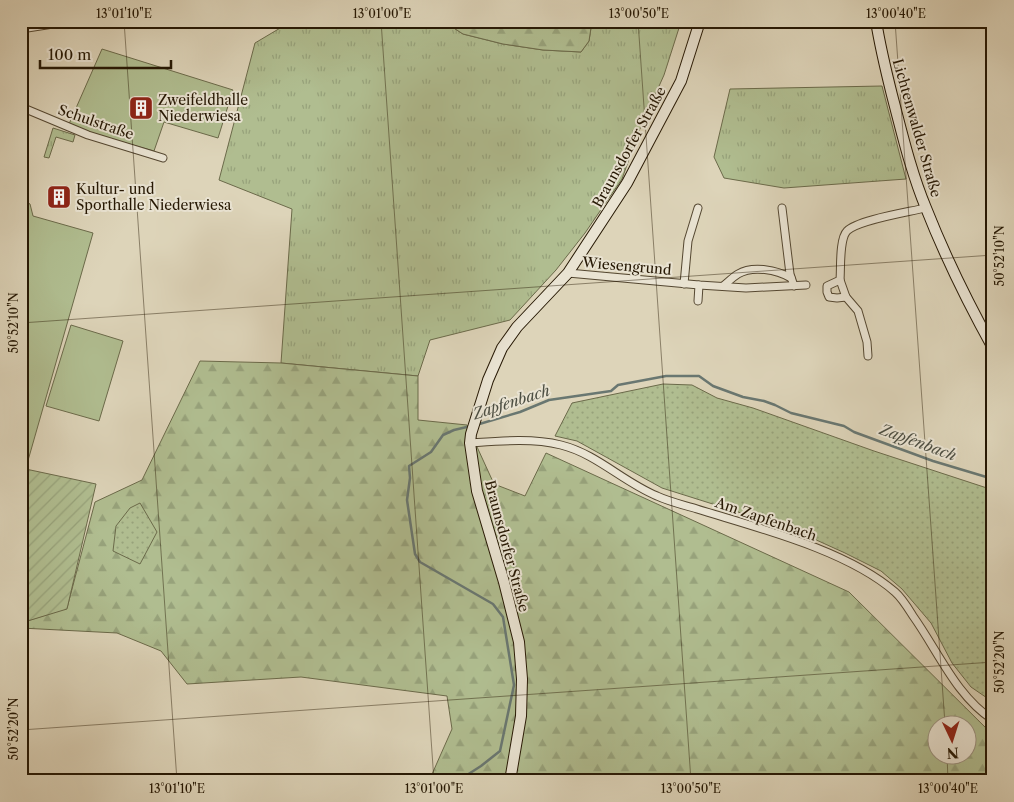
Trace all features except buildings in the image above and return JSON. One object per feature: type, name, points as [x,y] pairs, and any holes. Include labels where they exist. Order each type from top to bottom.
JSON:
[{"type":"street","points":[[21,29],[72,21]]},
{"type":"street","name":"Braunsdorfer Straße","points":[[510,781],[521,716],[522,679],[520,652],[504,582],[477,491],[471,438],[476,416],[488,380],[502,348],[517,327],[568,273],[627,183],[681,80],[700,21]]},
{"type":"street","name":"Lichtenwalder Straße","points":[[876,21],[879,43],[916,182],[961,290],[993,348]]},
{"type":"street","name":"Schulstraße","points":[[21,107],[88,135],[163,158]]},
{"type":"street","name":"Wiesengrund","points":[[684,284],[688,241],[698,208]]},
{"type":"street","points":[[782,208],[794,286]]},
{"type":"street","points":[[868,356],[867,342],[858,311],[846,297],[840,280],[842,242],[846,231],[859,224],[926,208]]},
{"type":"street","points":[[723,286],[746,270],[770,271],[792,278]]},
{"type":"street","name":"Wiesengrund","points":[[568,273],[746,288],[806,285]]},
{"type":"street","points":[[840,280],[827,286],[827,292],[829,296],[837,298],[846,297]]},
{"type":"street","points":[[698,301],[699,285]]},
{"type":"street","name":"Am Zapfenbach","points":[[471,438],[538,441],[579,450],[657,496],[797,541],[867,573],[897,593],[946,669],[984,715],[993,720]]},
{"type":"green space","points":[[292,21],[443,21],[463,34],[503,44],[543,50],[581,52],[589,41],[592,21],[644,21],[679,28],[664,75],[639,131],[622,179],[585,233],[556,270],[510,320],[430,340],[418,376],[281,363],[292,209],[219,180],[255,43]]},
{"type":"green space","points":[[443,21],[592,21],[589,41],[581,52],[543,50],[503,44],[463,34]]},
{"type":"green space","points":[[102,49],[233,90],[218,138],[164,122],[154,151],[97,135],[69,124]]},
{"type":"green space","points":[[882,86],[906,179],[784,188],[724,178],[714,157],[730,89]]},
{"type":"green space","points":[[53,128],[75,135],[73,142],[56,137],[49,158],[44,157]]},
{"type":"green space","points":[[21,198],[30,204],[33,216],[93,233],[27,464],[21,463]]},
{"type":"green space","points":[[71,325],[123,341],[99,421],[46,406]]},
{"type":"green space","points":[[200,361],[281,363],[418,376],[418,420],[467,425],[494,484],[525,496],[546,453],[849,592],[972,714],[926,714],[926,764],[976,764],[976,718],[993,735],[993,781],[429,781],[452,729],[447,696],[301,677],[187,684],[161,651],[117,633],[21,628],[21,623],[67,608],[95,502],[142,480]]},
{"type":"green space","points":[[663,384],[692,385],[717,398],[753,408],[874,451],[993,490],[993,695],[990,700],[971,687],[952,663],[931,623],[902,589],[881,571],[792,529],[662,488],[577,441],[555,436],[572,403]]},
{"type":"green space","points":[[21,468],[96,484],[67,609],[21,623]]},
{"type":"green space","points":[[140,503],[157,532],[140,564],[113,551],[116,526],[130,508]]},
{"type":"waterway","name":"Zapfenbach","points":[[476,425],[520,412],[549,400],[611,391],[618,385],[666,376],[699,376],[713,386],[743,397],[764,401],[791,413],[844,426],[854,432],[933,461],[993,479]]},
{"type":"waterway","name":"Zapfenbach","points":[[464,781],[467,775],[500,751],[514,685],[503,617],[493,604],[420,562],[415,554],[407,500],[410,478],[409,466],[431,452],[443,435],[471,426]]},
{"type":"place","name":"Zweifeldhalle Niederwiesa","points":[[141,108]]},
{"type":"place","name":"Kultur- und Sporthalle Niederwiesa","points":[[59,197]]}]
